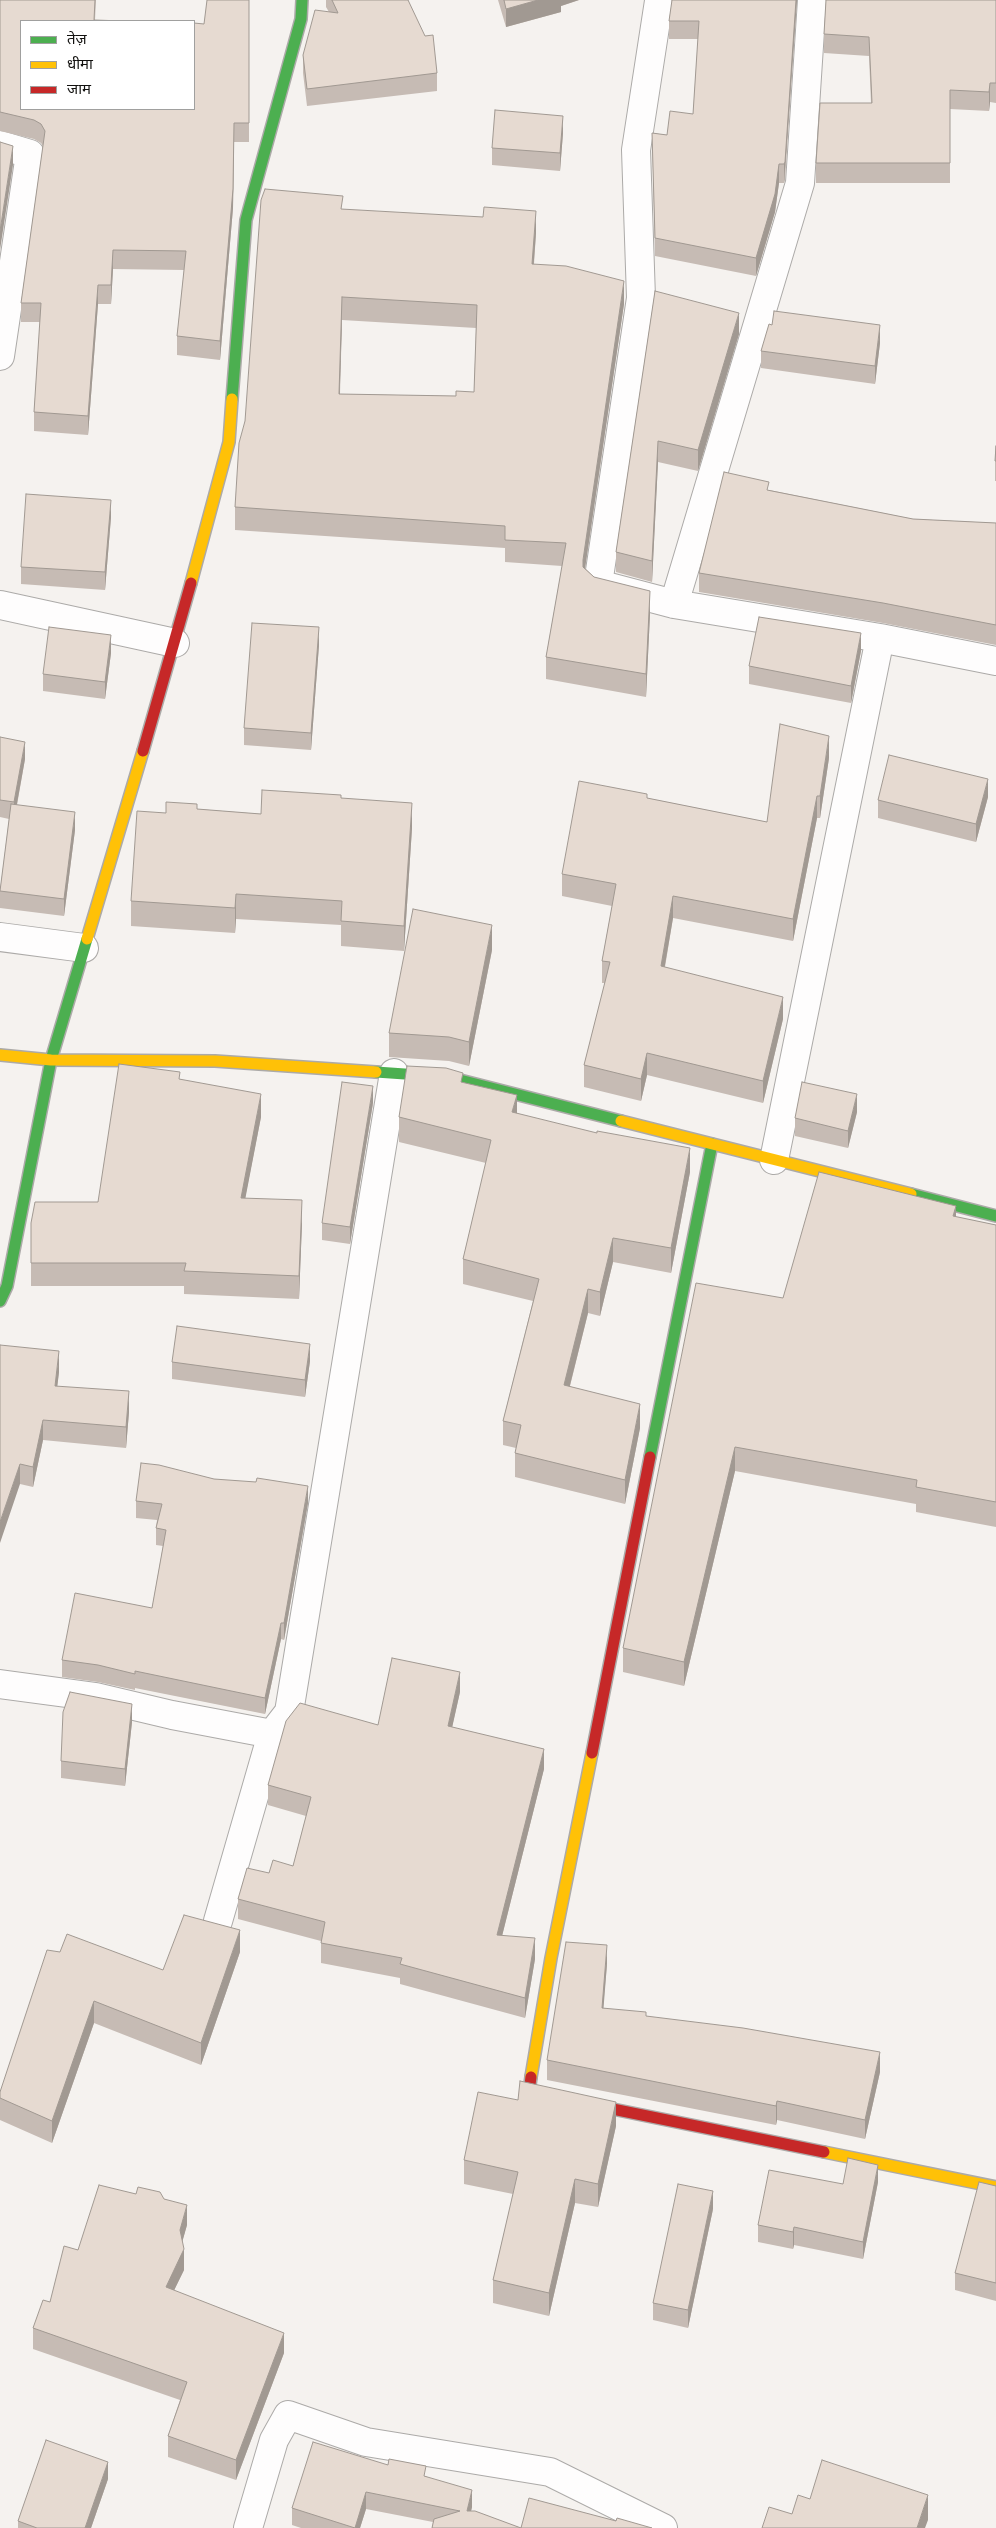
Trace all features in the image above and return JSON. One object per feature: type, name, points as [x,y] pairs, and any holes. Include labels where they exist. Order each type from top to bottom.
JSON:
[{"type":"street","points":[[0,1302],[7,1286],[51,1060],[175,643],[229,442],[246,220],[301,19],[302,0]]},
{"type":"street","points":[[666,0],[659,1],[636,150],[641,298],[598,584],[674,604],[880,638],[996,660]]},
{"type":"street","points":[[674,604],[800,183],[812,0]]},
{"type":"street","points":[[0,145],[30,154],[0,356]]},
{"type":"street","points":[[0,605],[175,643]]},
{"type":"street","points":[[774,1160],[880,638]]},
{"type":"street","points":[[0,937],[84,948]]},
{"type":"street","points":[[0,1056],[51,1060],[215,1061],[448,1078],[996,1216]]},
{"type":"street","points":[[218,1921],[272,1734],[289,1712],[394,1074]]},
{"type":"street","points":[[712,1144],[553,1948],[529,2092],[996,2187]]},
{"type":"street","points":[[0,1684],[96,1697],[172,1715],[272,1734]]},
{"type":"street","points":[[248,2528],[274,2440],[288,2415],[366,2442],[550,2472],[663,2528]]},
{"type":"building","points":[[0,0],[95,0],[94,20],[20,20],[20,110],[195,110],[195,23],[204,24],[207,0],[249,0],[249,123],[234,123],[233,189],[220,341],[177,336],[186,251],[113,250],[111,285],[98,285],[88,416],[34,412],[41,303],[21,303],[45,131],[41,124],[34,120],[0,112]]},
{"type":"building","points":[[332,0],[408,0],[425,36],[433,35],[437,73],[307,89],[303,55],[315,10],[338,13]]},
{"type":"building","points":[[504,0],[538,0],[506,9]]},
{"type":"building","points":[[672,0],[796,0],[785,162],[784,164],[779,164],[775,194],[756,258],[655,238],[652,133],[667,135],[670,111],[693,114],[699,21],[669,21]]},
{"type":"building","points":[[826,0],[996,0],[996,83],[990,83],[989,92],[950,90],[950,163],[816,163],[820,103],[872,103],[869,37],[824,34]]},
{"type":"building","points":[[495,110],[563,116],[560,153],[492,148]]},
{"type":"building","points":[[0,142],[13,146],[0,231]]},
{"type":"building","points":[[265,189],[343,196],[341,209],[483,217],[484,207],[536,211],[532,264],[566,266],[624,281],[583,567],[594,577],[650,591],[646,674],[546,657],[566,543],[505,540],[505,526],[235,507],[239,443],[245,421],[261,200]],"holes":[[[342,297],[477,305],[474,392],[456,391],[456,396],[339,394]]]},
{"type":"building","points":[[655,291],[739,313],[698,450],[658,441],[652,561],[616,552]]},
{"type":"building","points":[[774,311],[880,325],[875,366],[761,351],[769,324],[772,325]]},
{"type":"building","points":[[724,472],[769,482],[767,490],[913,519],[996,523],[996,625],[883,603],[699,573]]},
{"type":"building","points":[[26,494],[111,500],[105,572],[21,567]]},
{"type":"building","points":[[759,617],[861,633],[851,686],[749,666]]},
{"type":"building","points":[[252,623],[319,627],[311,733],[244,728]]},
{"type":"building","points":[[49,627],[111,635],[105,682],[43,674]]},
{"type":"building","points":[[780,724],[829,736],[820,796],[817,796],[793,919],[673,896],[661,966],[783,997],[763,1081],[647,1053],[641,1079],[584,1065],[610,962],[602,961],[616,884],[562,874],[579,781],[647,794],[647,798],[767,822]]},
{"type":"building","points":[[0,737],[25,742],[14,802],[0,800]]},
{"type":"building","points":[[889,755],[988,779],[976,824],[878,800]]},
{"type":"building","points":[[262,790],[341,795],[341,798],[412,803],[404,926],[341,921],[342,901],[236,894],[235,908],[131,901],[137,811],[166,813],[166,802],[197,804],[197,809],[261,814]]},
{"type":"building","points":[[11,804],[75,812],[64,899],[0,891]]},
{"type":"building","points":[[413,909],[492,925],[469,1042],[449,1037],[389,1033]]},
{"type":"building","points":[[119,1064],[180,1072],[179,1079],[261,1094],[241,1198],[302,1200],[299,1276],[184,1271],[186,1263],[31,1263],[31,1223],[35,1202],[98,1202]]},
{"type":"building","points":[[407,1066],[446,1068],[463,1073],[461,1082],[517,1095],[512,1112],[597,1133],[597,1131],[690,1148],[671,1248],[613,1238],[600,1292],[588,1289],[564,1385],[640,1404],[625,1480],[515,1453],[521,1425],[503,1421],[539,1279],[463,1259],[491,1140],[399,1117]]},
{"type":"building","points":[[342,1082],[373,1086],[350,1227],[322,1223]]},
{"type":"building","points":[[802,1082],[857,1094],[848,1131],[795,1118]]},
{"type":"building","points":[[819,1172],[956,1206],[953,1216],[996,1225],[996,1502],[916,1487],[917,1480],[735,1447],[684,1662],[623,1648],[696,1283],[783,1298]]},
{"type":"building","points":[[177,1326],[310,1344],[305,1380],[172,1362]]},
{"type":"building","points":[[0,1345],[59,1351],[55,1386],[129,1391],[126,1427],[43,1420],[33,1467],[20,1464],[0,1522]]},
{"type":"building","points":[[141,1463],[159,1465],[214,1479],[256,1482],[257,1478],[308,1486],[284,1623],[281,1623],[265,1698],[135,1671],[135,1674],[98,1665],[62,1660],[75,1593],[152,1608],[166,1530],[156,1528],[162,1504],[136,1501]]},
{"type":"building","points":[[392,1658],[460,1672],[448,1726],[544,1749],[497,1935],[535,1938],[525,1998],[400,1964],[402,1958],[321,1943],[325,1922],[238,1899],[247,1868],[269,1873],[273,1860],[293,1866],[311,1797],[268,1785],[286,1721],[300,1703],[378,1725]]},
{"type":"building","points":[[70,1692],[132,1704],[125,1769],[61,1761],[63,1712]]},
{"type":"building","points":[[184,1915],[240,1930],[201,2043],[94,2001],[52,2121],[0,2098],[0,2092],[47,1950],[60,1952],[67,1934],[163,1970]]},
{"type":"building","points":[[566,1942],[607,1945],[602,2008],[646,2012],[646,2016],[743,2028],[880,2052],[865,2120],[777,2101],[776,2106],[547,2060]]},
{"type":"building","points":[[520,2081],[616,2102],[598,2184],[575,2179],[549,2293],[493,2280],[518,2172],[464,2160],[478,2092],[518,2100]]},
{"type":"building","points":[[848,2158],[878,2165],[863,2242],[794,2227],[793,2232],[758,2225],[769,2170],[843,2184]]},
{"type":"building","points":[[979,2182],[996,2186],[996,2283],[955,2273]]},
{"type":"building","points":[[678,2184],[713,2191],[688,2310],[653,2303]]},
{"type":"building","points":[[99,2185],[136,2194],[138,2187],[160,2192],[164,2199],[187,2205],[180,2230],[184,2249],[166,2287],[284,2333],[236,2460],[168,2436],[187,2382],[33,2328],[43,2300],[50,2302],[64,2246],[78,2250]]},
{"type":"building","points":[[46,2440],[108,2462],[85,2528],[37,2528],[18,2521]]},
{"type":"building","points":[[313,2442],[388,2465],[389,2459],[426,2466],[424,2476],[472,2490],[467,2511],[475,2511],[521,2528],[432,2528],[434,2519],[460,2511],[366,2492],[355,2528],[292,2508]]},
{"type":"building","points":[[822,2460],[928,2495],[917,2528],[762,2528],[769,2507],[792,2514],[798,2495],[810,2499]]},
{"type":"building","points":[[529,2498],[616,2521],[617,2518],[652,2528],[521,2528]]},
{"type":"traffic: fast","points":[[232,399],[246,220],[301,19],[302,0]]},
{"type":"traffic: fast","points":[[0,1301],[7,1286],[51,1060],[87,939]]},
{"type":"traffic: fast","points":[[376,1072],[448,1077],[621,1121]]},
{"type":"traffic: fast","points":[[650,1457],[712,1144]]},
{"type":"traffic: fast","points":[[911,1194],[996,1216]]},
{"type":"traffic: slow","points":[[191,583],[229,442],[232,399]]},
{"type":"traffic: slow","points":[[87,939],[143,751]]},
{"type":"traffic: slow","points":[[0,1055],[51,1060],[215,1061],[376,1072]]},
{"type":"traffic: slow","points":[[621,1121],[911,1194]]},
{"type":"traffic: slow","points":[[531,2077],[551,1958],[592,1753]]},
{"type":"traffic: slow","points":[[824,2152],[996,2187]]},
{"type":"traffic: jam","points":[[143,751],[191,583]]},
{"type":"traffic: jam","points":[[592,1753],[650,1457]]},
{"type":"traffic: jam","points":[[531,2077],[529,2092],[824,2152]]}]
